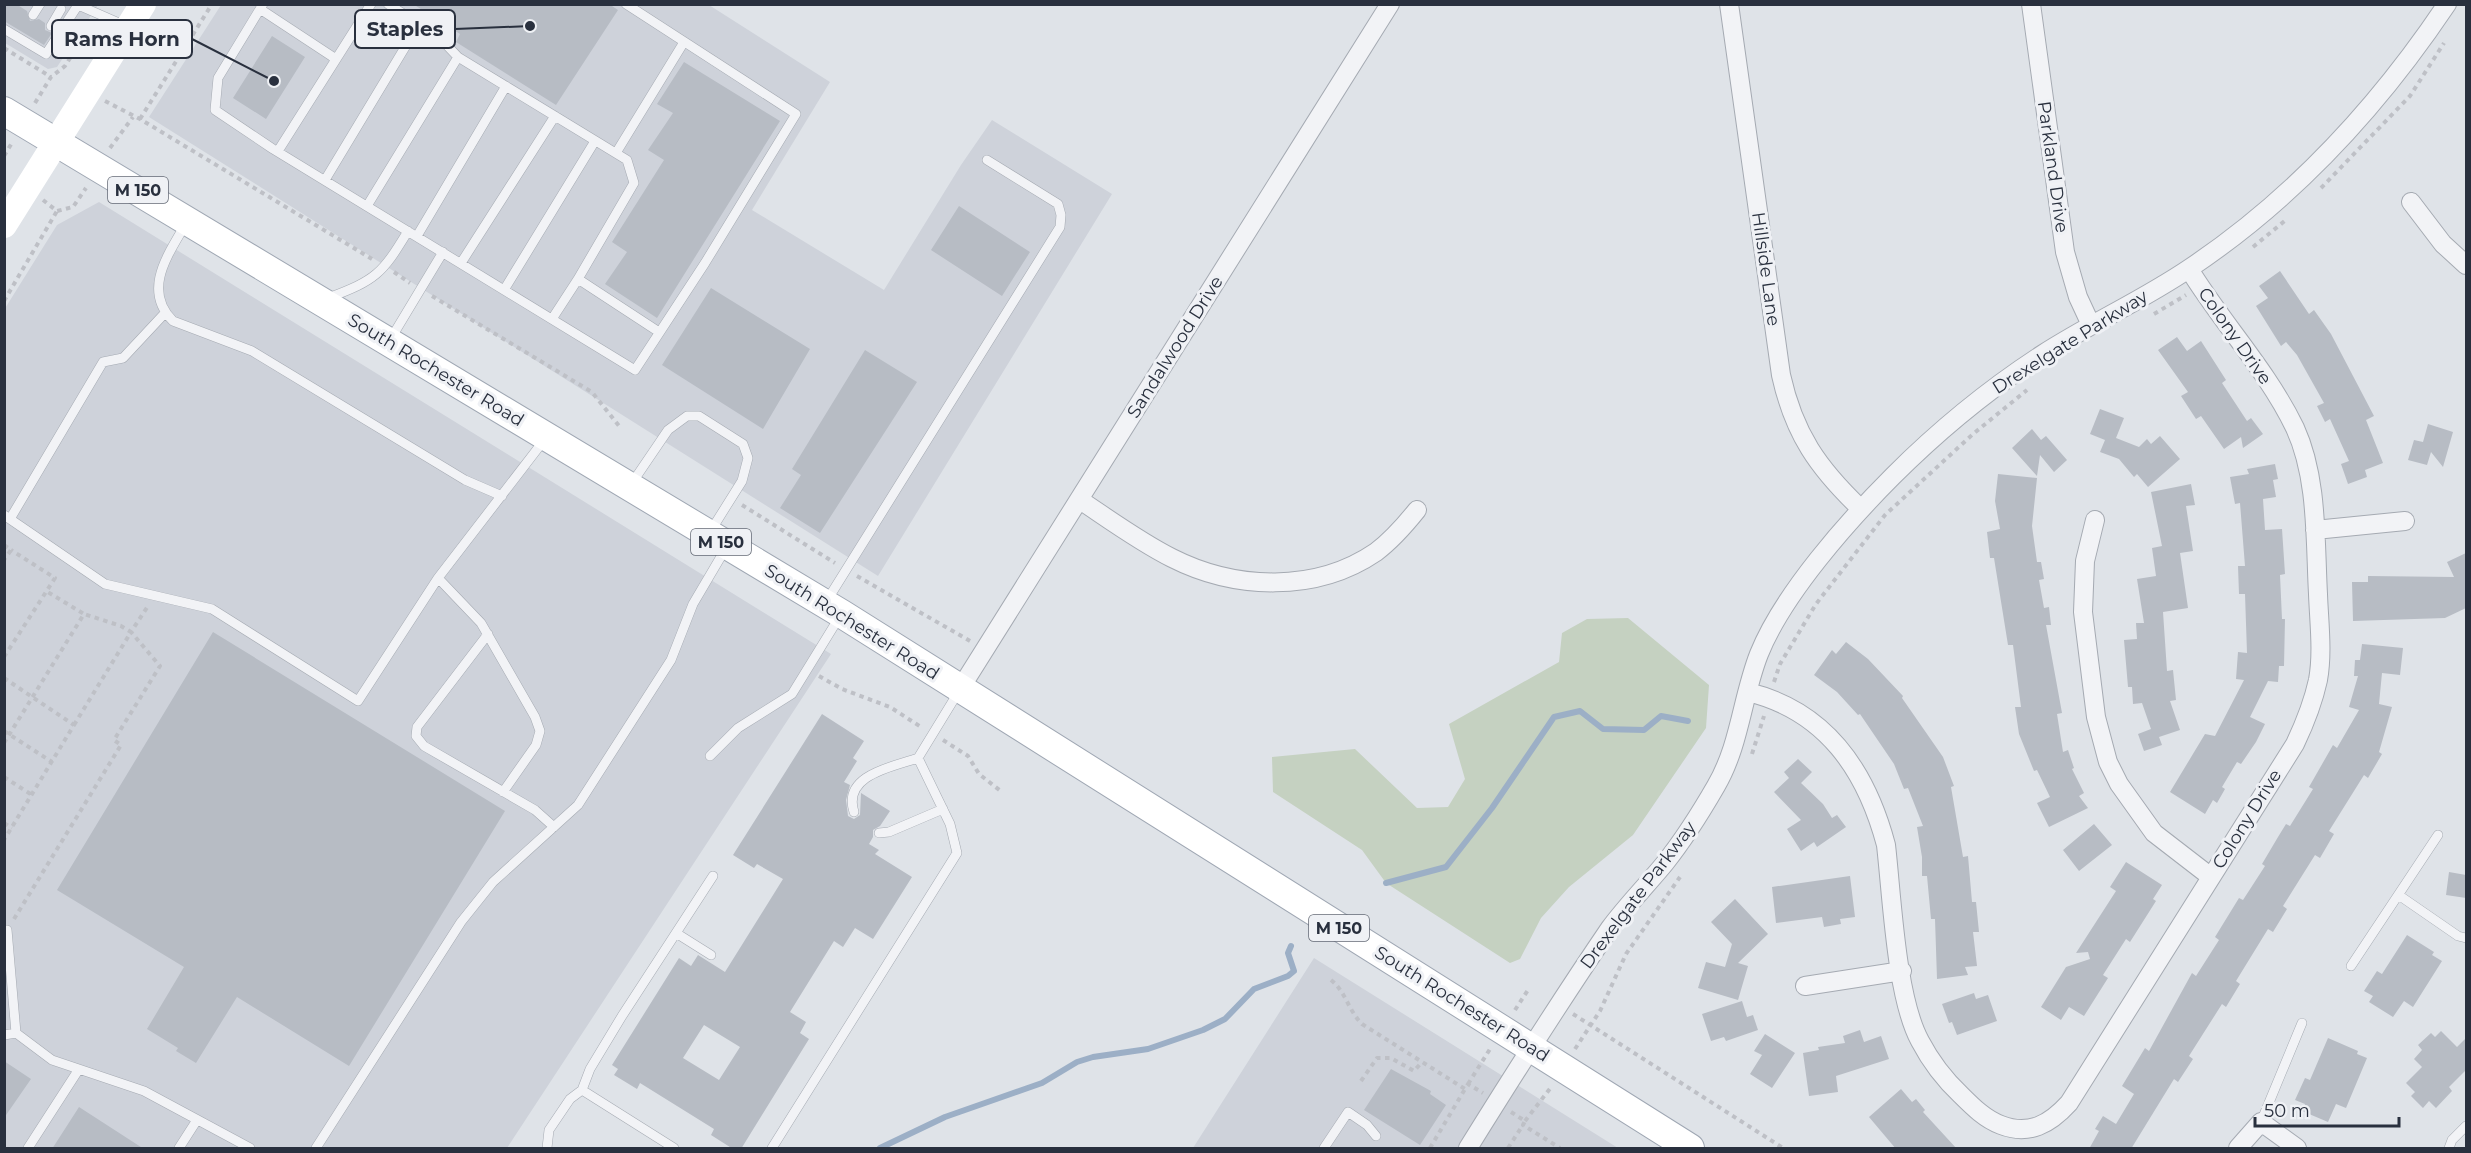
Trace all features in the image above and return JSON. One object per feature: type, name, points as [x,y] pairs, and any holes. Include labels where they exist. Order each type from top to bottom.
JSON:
[{"type":"main road","name":"South Rochester Road","points":[[4,111],[833,609],[1690,1149]]},
{"type":"street","points":[[4,225],[143,4]]},
{"type":"street","name":"Sandalwood Drive","points":[[960,689],[1390,4]]},
{"type":"street","name":"Hillside Lane","points":[[1729,4],[1781,375],[1787,402],[1803,440],[1816,460],[1833,483],[1862,509]]},
{"type":"street","name":"Parkland Drive","points":[[2031,4],[2065,252],[2078,297],[2091,325]]},
{"type":"street","name":"Drexelgate Parkway","points":[[1468,1149],[1530,1047],[1613,924],[1676,849],[1709,797],[1730,757],[1761,649],[1803,583],[1862,509],[1893,476],[1965,411],[2024,367],[2091,325],[2189,269],[2287,191],[2332,149],[2397,75],[2447,4]]},
{"type":"street","points":[[2412,202],[2443,244],[2466,265]]},
{"type":"street","name":"Colony Drive","points":[[1748,692],[1778,700],[1796,709],[1838,746],[1860,776],[1879,820],[1886,845],[1908,1007],[1919,1040],[1951,1085],[1997,1124],[2022,1129],[2040,1126],[2055,1118],[2068,1103],[2295,744],[2311,705],[2318,679],[2320,652],[2315,530],[2310,482],[2300,438],[2259,369],[2189,269]]},
{"type":"street","points":[[1080,500],[1173,559],[1220,576],[1261,583],[1310,579],[1353,566],[1377,551],[1417,510]]},
{"type":"street","points":[[2095,520],[2082,586],[2083,621],[2096,717],[2108,762],[2125,794],[2154,833],[2211,877]]},
{"type":"street","points":[[2315,530],[2404,521]]},
{"type":"street","points":[[1805,986],[1902,971]]},
{"type":"street","points":[[2238,1149],[2261,1122],[2297,1149]]},
{"type":"lane","points":[[33,15],[40,4]]},
{"type":"lane","points":[[278,151],[371,4]]},
{"type":"lane","points":[[388,4],[438,36],[458,57],[627,160],[634,183],[552,319]]},
{"type":"lane","points":[[336,59],[262,7],[218,78],[215,110],[635,370],[796,114],[627,4]]},
{"type":"lane","points":[[4,29],[20,35],[46,54],[78,5],[129,27]]},
{"type":"lane","points":[[51,26],[58,7],[71,15]]},
{"type":"lane","points":[[325,180],[419,24]]},
{"type":"lane","points":[[616,153],[684,42]]},
{"type":"lane","points":[[367,206],[458,57]]},
{"type":"lane","points":[[417,236],[506,87]]},
{"type":"lane","points":[[460,263],[555,116]]},
{"type":"lane","points":[[504,290],[595,141]]},
{"type":"lane","points":[[710,756],[738,728],[792,694],[808,668],[833,609],[1059,227],[1061,215],[1058,204],[987,160]]},
{"type":"lane","points":[[187,220],[159,272],[160,299],[165,313],[173,321],[252,351],[465,480],[502,496]]},
{"type":"lane","points":[[321,301],[357,287],[379,274],[408,231]]},
{"type":"lane","points":[[388,342],[443,252]]},
{"type":"lane","points":[[578,279],[659,332]]},
{"type":"lane","points":[[165,313],[123,358],[103,362],[7,517],[105,584],[212,609],[358,701],[438,579],[546,437]]},
{"type":"lane","points":[[316,1149],[461,922],[493,882],[578,805],[664,670],[742,481],[748,458],[743,444],[699,416],[687,416],[668,430],[630,486]]},
{"type":"lane","points":[[438,579],[481,622],[535,717],[540,731],[536,745],[503,792]]},
{"type":"lane","points":[[488,634],[417,727],[416,736],[424,746],[535,810],[554,827]]},
{"type":"lane","points":[[854,813],[851,803],[854,790],[863,778],[918,758],[960,689]]},
{"type":"lane","points":[[772,1149],[957,853],[950,824],[918,758]]},
{"type":"lane","points":[[879,833],[889,832],[943,809]]},
{"type":"lane","points":[[2351,966],[2400,896],[2438,835]]},
{"type":"lane","points":[[547,1149],[549,1130],[570,1099],[582,1090],[590,1069],[713,876]]},
{"type":"lane","points":[[2400,896],[2458,936],[2466,938]]},
{"type":"lane","points":[[7,930],[16,1033]]},
{"type":"lane","points":[[676,933],[711,955]]},
{"type":"lane","points":[[2261,1122],[2302,1023]]},
{"type":"lane","points":[[4,1035],[16,1033],[52,1060],[144,1090],[250,1149]]},
{"type":"lane","points":[[28,1149],[79,1069]]},
{"type":"lane","points":[[582,1090],[674,1149]]},
{"type":"lane","points":[[1324,1149],[1348,1112],[1367,1125],[1376,1136]]},
{"type":"lane","points":[[179,1149],[197,1120]]},
{"type":"lane","points":[[2449,1149],[2452,1140],[2466,1126]]},
{"type":"path","points":[[140,119],[212,4]]},
{"type":"path","points":[[46,84],[51,76],[65,66],[90,27]]},
{"type":"path","points":[[4,48],[51,76]]},
{"type":"path","points":[[116,108],[140,119],[378,263]]},
{"type":"path","points":[[122,129],[133,117]]},
{"type":"path","points":[[4,301],[57,211],[73,207],[82,194]]},
{"type":"path","points":[[51,206],[57,211]]},
{"type":"path","points":[[392,271],[411,283]]},
{"type":"path","points":[[431,295],[592,392],[619,426]]},
{"type":"path","points":[[2145,319],[2175,302]]},
{"type":"path","points":[[1780,664],[1816,604],[1885,515],[1973,434],[2036,382]]},
{"type":"path","points":[[744,507],[831,562]]},
{"type":"path","points":[[4,545],[55,578],[4,657]]},
{"type":"path","points":[[4,560],[11,550]]},
{"type":"path","points":[[857,576],[973,642]]},
{"type":"path","points":[[7,930],[121,745],[114,740],[160,666],[131,632],[121,626],[84,614],[46,591]]},
{"type":"path","points":[[4,840],[155,596]]},
{"type":"path","points":[[4,743],[84,614]]},
{"type":"path","points":[[808,668],[842,689],[878,702],[911,720]]},
{"type":"path","points":[[4,678],[74,725]]},
{"type":"path","points":[[4,730],[52,762]]},
{"type":"path","points":[[954,747],[968,756],[987,782],[1002,792]]},
{"type":"path","points":[[4,777],[32,795]]},
{"type":"path","points":[[4,823],[12,828]]},
{"type":"path","points":[[1330,980],[1344,993],[1350,1011],[1362,1024],[1422,1062],[1477,1090]]},
{"type":"path","points":[[1520,1003],[1528,990]]},
{"type":"path","points":[[1583,1019],[1783,1149]]},
{"type":"path","points":[[1361,1082],[1377,1058],[1391,1058],[1414,1071],[1422,1062]]},
{"type":"path","points":[[1430,1149],[1478,1068]]},
{"type":"path","points":[[1508,1149],[1547,1093]]},
{"type":"path","points":[[1511,1112],[1560,1149]]},
{"type":"shaded area","points":[[4,5],[98,5],[57,67],[48,69],[5,43]]},
{"type":"shaded area","points":[[221,5],[709,5],[830,82],[752,210],[884,290],[961,165],[992,120],[1112,194],[878,576],[149,117]]},
{"type":"shaded area","points":[[99,202],[831,654],[507,1148],[5,1148],[4,310],[57,225]]},
{"type":"shaded area","points":[[1314,958],[1618,1148],[1193,1148]]},
{"type":"green space","points":[[1628,618],[1709,685],[1706,728],[1633,835],[1569,887],[1541,918],[1520,959],[1510,963],[1386,883],[1362,850],[1273,792],[1272,757],[1355,749],[1417,808],[1448,807],[1465,779],[1449,724],[1559,662],[1562,633],[1587,619]]},
{"type":"building","points":[[4,4],[16,4],[27,11],[30,21],[39,19],[45,23],[45,30],[52,33],[44,45],[4,21]]},
{"type":"building","points":[[413,4],[609,4],[618,10],[556,105],[456,42],[460,34]]},
{"type":"building","points":[[272,36],[305,57],[266,119],[233,98]]},
{"type":"building","points":[[684,62],[780,121],[657,318],[605,284],[627,252],[612,242],[664,160],[648,150],[673,113],[657,104]]},
{"type":"building","points":[[959,206],[1030,252],[1002,296],[931,250]]},
{"type":"building","points":[[2280,271],[2309,314],[2314,310],[2331,334],[2374,416],[2366,420],[2383,463],[2365,470],[2367,477],[2348,484],[2341,464],[2349,461],[2330,419],[2325,422],[2317,406],[2324,403],[2297,355],[2286,342],[2281,346],[2256,306],[2268,298],[2259,286]]},
{"type":"building","points":[[711,288],[810,349],[763,429],[662,365]]},
{"type":"building","points":[[2177,337],[2187,351],[2201,341],[2226,380],[2222,383],[2247,421],[2251,418],[2263,434],[2243,448],[2241,437],[2224,449],[2201,416],[2196,419],[2181,396],[2188,392],[2158,350]]},
{"type":"building","points":[[865,350],[917,382],[820,533],[780,508],[801,475],[792,469]]},
{"type":"building","points":[[2100,409],[2124,418],[2116,438],[2139,447],[2147,439],[2151,444],[2160,436],[2180,459],[2148,487],[2137,474],[2134,477],[2119,459],[2100,452],[2105,440],[2090,434]]},
{"type":"building","points":[[2428,424],[2453,432],[2443,467],[2431,452],[2427,465],[2408,460],[2414,440],[2423,442]]},
{"type":"building","points":[[2032,429],[2041,440],[2046,436],[2067,460],[2054,472],[2040,455],[2037,476],[2012,448]]},
{"type":"building","points":[[2275,464],[2278,479],[2273,480],[2276,497],[2263,499],[2265,530],[2282,529],[2285,574],[2280,575],[2282,619],[2285,619],[2284,666],[2279,666],[2278,682],[2268,681],[2250,717],[2265,724],[2256,742],[2241,764],[2237,762],[2222,787],[2225,789],[2217,803],[2213,800],[2205,814],[2170,792],[2205,734],[2215,736],[2244,680],[2236,679],[2238,652],[2247,653],[2245,594],[2239,594],[2238,566],[2245,566],[2240,503],[2235,504],[2230,477],[2249,474],[2247,469]]},
{"type":"building","points":[[1998,474],[2037,478],[2032,526],[2037,562],[2041,562],[2044,579],[2039,580],[2044,608],[2049,607],[2051,625],[2046,625],[2062,713],[2057,714],[2063,752],[2068,750],[2074,768],[2072,769],[2084,793],[2079,796],[2088,808],[2049,827],[2037,803],[2050,797],[2037,770],[2034,771],[2019,734],[2015,707],[2021,707],[2013,645],[2008,645],[1994,558],[1990,558],[1987,532],[2000,529],[1995,501]]},
{"type":"building","points":[[2191,484],[2195,505],[2186,506],[2193,551],[2180,553],[2188,608],[2163,612],[2167,671],[2173,670],[2176,700],[2170,701],[2180,730],[2159,737],[2162,745],[2144,751],[2138,734],[2151,729],[2142,703],[2133,704],[2132,687],[2128,687],[2124,640],[2137,639],[2136,623],[2144,623],[2137,579],[2156,576],[2152,548],[2162,546],[2151,492]]},
{"type":"building","points":[[2466,553],[2466,608],[2445,618],[2353,621],[2352,582],[2368,582],[2368,576],[2454,577],[2447,562]]},
{"type":"building","points":[[213,632],[505,811],[349,1066],[237,997],[196,1063],[176,1051],[178,1048],[147,1029],[184,967],[57,890]]},
{"type":"building","points":[[1846,642],[1868,659],[1903,696],[1902,698],[1943,757],[1954,786],[1951,787],[1963,857],[1968,856],[1972,902],[1976,902],[1979,932],[1973,932],[1977,966],[1965,967],[1968,975],[1937,979],[1935,919],[1931,919],[1927,876],[1922,876],[1922,857],[1917,827],[1923,826],[1908,788],[1904,789],[1894,764],[1860,714],[1858,715],[1837,692],[1814,675],[1832,650],[1836,654]]},
{"type":"building","points":[[2362,644],[2403,648],[2400,675],[2382,673],[2379,704],[2392,707],[2379,752],[2382,754],[2368,778],[2364,775],[2329,831],[2334,834],[2320,858],[2315,855],[2283,906],[2287,909],[2273,932],[2268,929],[2236,981],[2240,984],[2226,1007],[2222,1004],[2189,1056],[2193,1059],[2178,1082],[2174,1079],[2131,1149],[2089,1149],[2099,1131],[2095,1129],[2103,1116],[2116,1124],[2134,1094],[2122,1086],[2145,1048],[2149,1051],[2192,973],[2196,976],[2219,940],[2215,937],[2239,898],[2243,900],[2265,866],[2262,864],[2286,824],[2290,826],[2313,789],[2309,787],[2333,745],[2337,748],[2359,710],[2349,707],[2358,676],[2354,676],[2355,660],[2360,660]]},
{"type":"building","points":[[822,714],[864,741],[853,758],[857,761],[844,782],[850,785],[846,800],[848,816],[854,819],[860,815],[861,793],[890,811],[880,826],[873,830],[873,837],[869,844],[879,850],[875,854],[912,877],[873,939],[855,928],[843,947],[834,941],[790,1012],[806,1022],[800,1033],[809,1039],[741,1149],[733,1149],[711,1135],[714,1129],[640,1083],[637,1089],[614,1075],[618,1069],[612,1065],[679,958],[691,966],[698,955],[725,972],[783,879],[757,864],[754,868],[733,855]],"holes":[[[704,1025],[740,1047],[719,1080],[683,1058]]]},
{"type":"building","points":[[1798,759],[1812,772],[1801,783],[1823,804],[1832,818],[1837,815],[1846,827],[1817,847],[1814,842],[1801,851],[1787,829],[1801,820],[1774,792],[1789,778],[1784,772]]},
{"type":"building","points":[[2094,824],[2112,845],[2079,871],[2063,850]]},
{"type":"building","points":[[2126,862],[2162,885],[2153,899],[2156,901],[2130,942],[2126,939],[2103,975],[2108,978],[2084,1016],[2069,1007],[2061,1020],[2041,1007],[2066,967],[2090,959],[2088,952],[2076,953],[2116,891],[2110,887]]},
{"type":"building","points":[[2449,872],[2466,875],[2466,898],[2446,895]]},
{"type":"building","points":[[1850,876],[1855,917],[1840,919],[1841,924],[1824,927],[1822,917],[1776,923],[1772,887]]},
{"type":"building","points":[[1735,899],[1768,934],[1738,963],[1748,966],[1738,1000],[1698,988],[1706,962],[1725,967],[1732,944],[1711,922]]},
{"type":"building","points":[[2407,935],[2434,952],[2432,955],[2442,961],[2413,1007],[2404,1001],[2393,1017],[2369,1002],[2373,996],[2364,991],[2377,971],[2382,974]]},
{"type":"building","points":[[1974,993],[1976,999],[1988,995],[1997,1021],[1957,1035],[1952,1022],[1949,1023],[1942,1004]]},
{"type":"building","points":[[1742,1001],[1747,1017],[1753,1015],[1758,1030],[1726,1041],[1724,1037],[1711,1041],[1702,1014]]},
{"type":"building","points":[[1860,1030],[1864,1042],[1881,1036],[1889,1059],[1836,1076],[1838,1092],[1809,1096],[1803,1053],[1819,1050],[1818,1047],[1845,1043],[1843,1036]]},
{"type":"building","points":[[2441,1031],[2457,1047],[2466,1038],[2466,1070],[2449,1087],[2452,1091],[2436,1108],[2429,1101],[2423,1108],[2411,1096],[2415,1092],[2406,1083],[2422,1067],[2414,1059],[2422,1050],[2418,1045],[2431,1033],[2435,1037]]},
{"type":"building","points":[[1765,1034],[1795,1053],[1772,1088],[1750,1074],[1762,1055],[1754,1051]]},
{"type":"building","points":[[2328,1038],[2358,1051],[2357,1054],[2367,1058],[2346,1108],[2336,1104],[2328,1122],[2302,1111],[2305,1104],[2295,1100],[2305,1078],[2310,1080]]},
{"type":"building","points":[[4,1061],[31,1079],[4,1118]]},
{"type":"building","points":[[1391,1069],[1431,1091],[1430,1094],[1446,1105],[1420,1145],[1364,1110]]},
{"type":"building","points":[[1901,1089],[1912,1102],[1916,1099],[1925,1110],[1923,1112],[1957,1149],[1896,1149],[1869,1117]]},
{"type":"building","points":[[79,1107],[144,1149],[52,1149]]},
{"type":"waterway","points":[[1386,883],[1446,867],[1492,808],[1554,717],[1580,711],[1603,729],[1644,730],[1661,716],[1688,721]]},
{"type":"waterway","points":[[880,1148],[945,1117],[1042,1083],[1077,1062],[1093,1057],[1148,1049],[1203,1030],[1225,1019],[1254,989],[1288,976],[1294,971],[1288,953],[1291,946]]},
{"type":"place","name":"Staples","points":[[530,26]]},
{"type":"place","name":"Rams Horn","points":[[274,81]]}]
